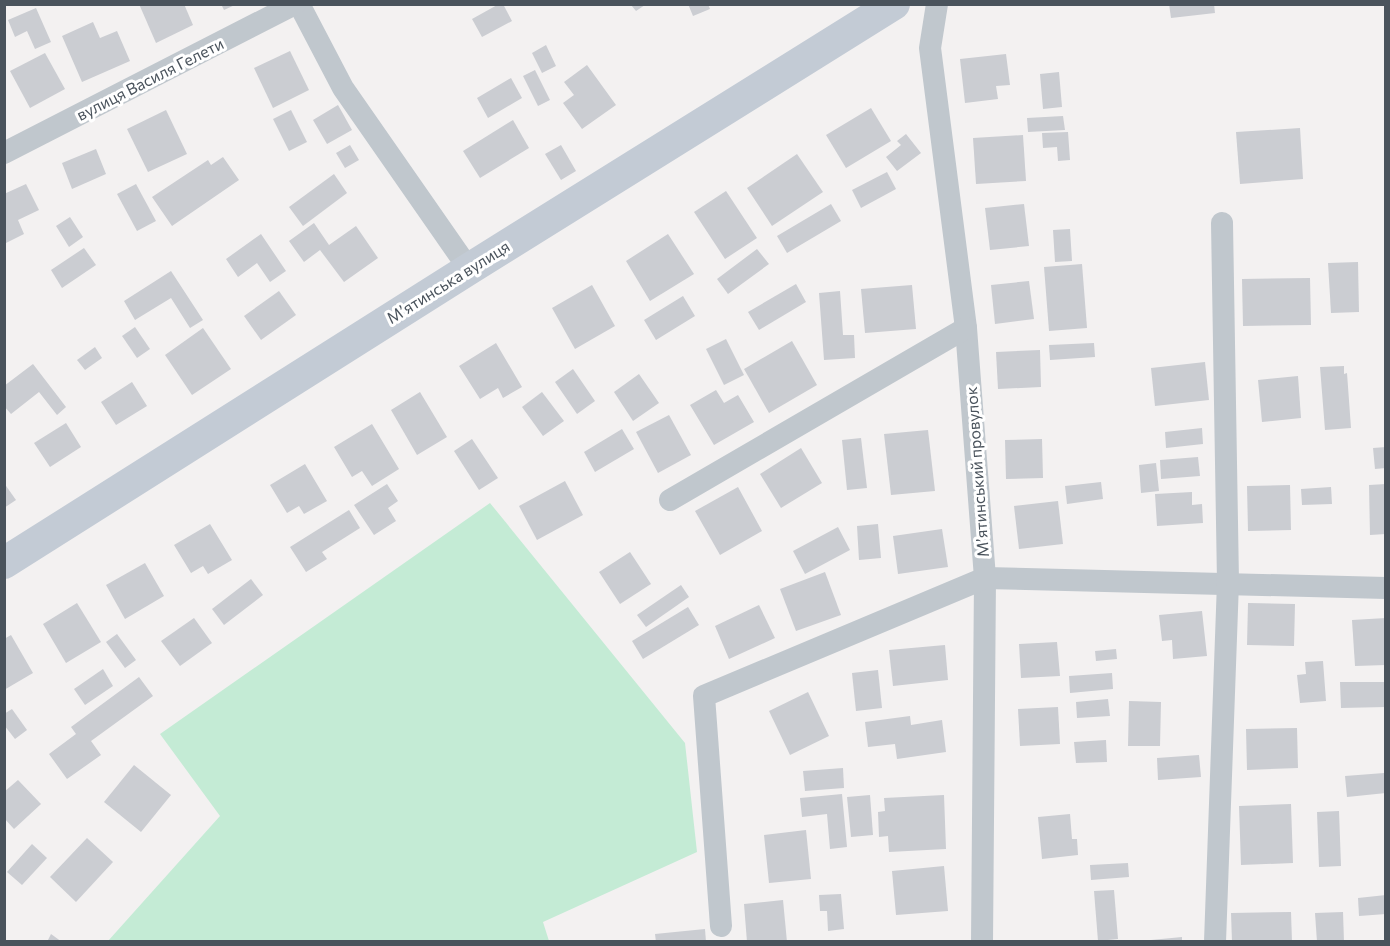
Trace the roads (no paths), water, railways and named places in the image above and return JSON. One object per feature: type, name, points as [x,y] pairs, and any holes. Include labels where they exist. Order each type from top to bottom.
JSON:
[{"type":"street","name":"вулиця Василя Гелети","points":[[4,153],[297,4]]},
{"type":"street","points":[[297,4],[343,88],[469,269]]},
{"type":"street","name":"Мʼятинська вулиця","points":[[4,563],[894,4]]},
{"type":"street","name":"Мʼятинський провулок","points":[[937,4],[930,48],[966,328],[985,578],[982,942]]},
{"type":"street","points":[[1215,942],[1228,582],[1222,223]]},
{"type":"street","points":[[670,500],[966,328]]},
{"type":"street","points":[[721,926],[704,696],[985,578],[1228,582],[1386,588]]}]
